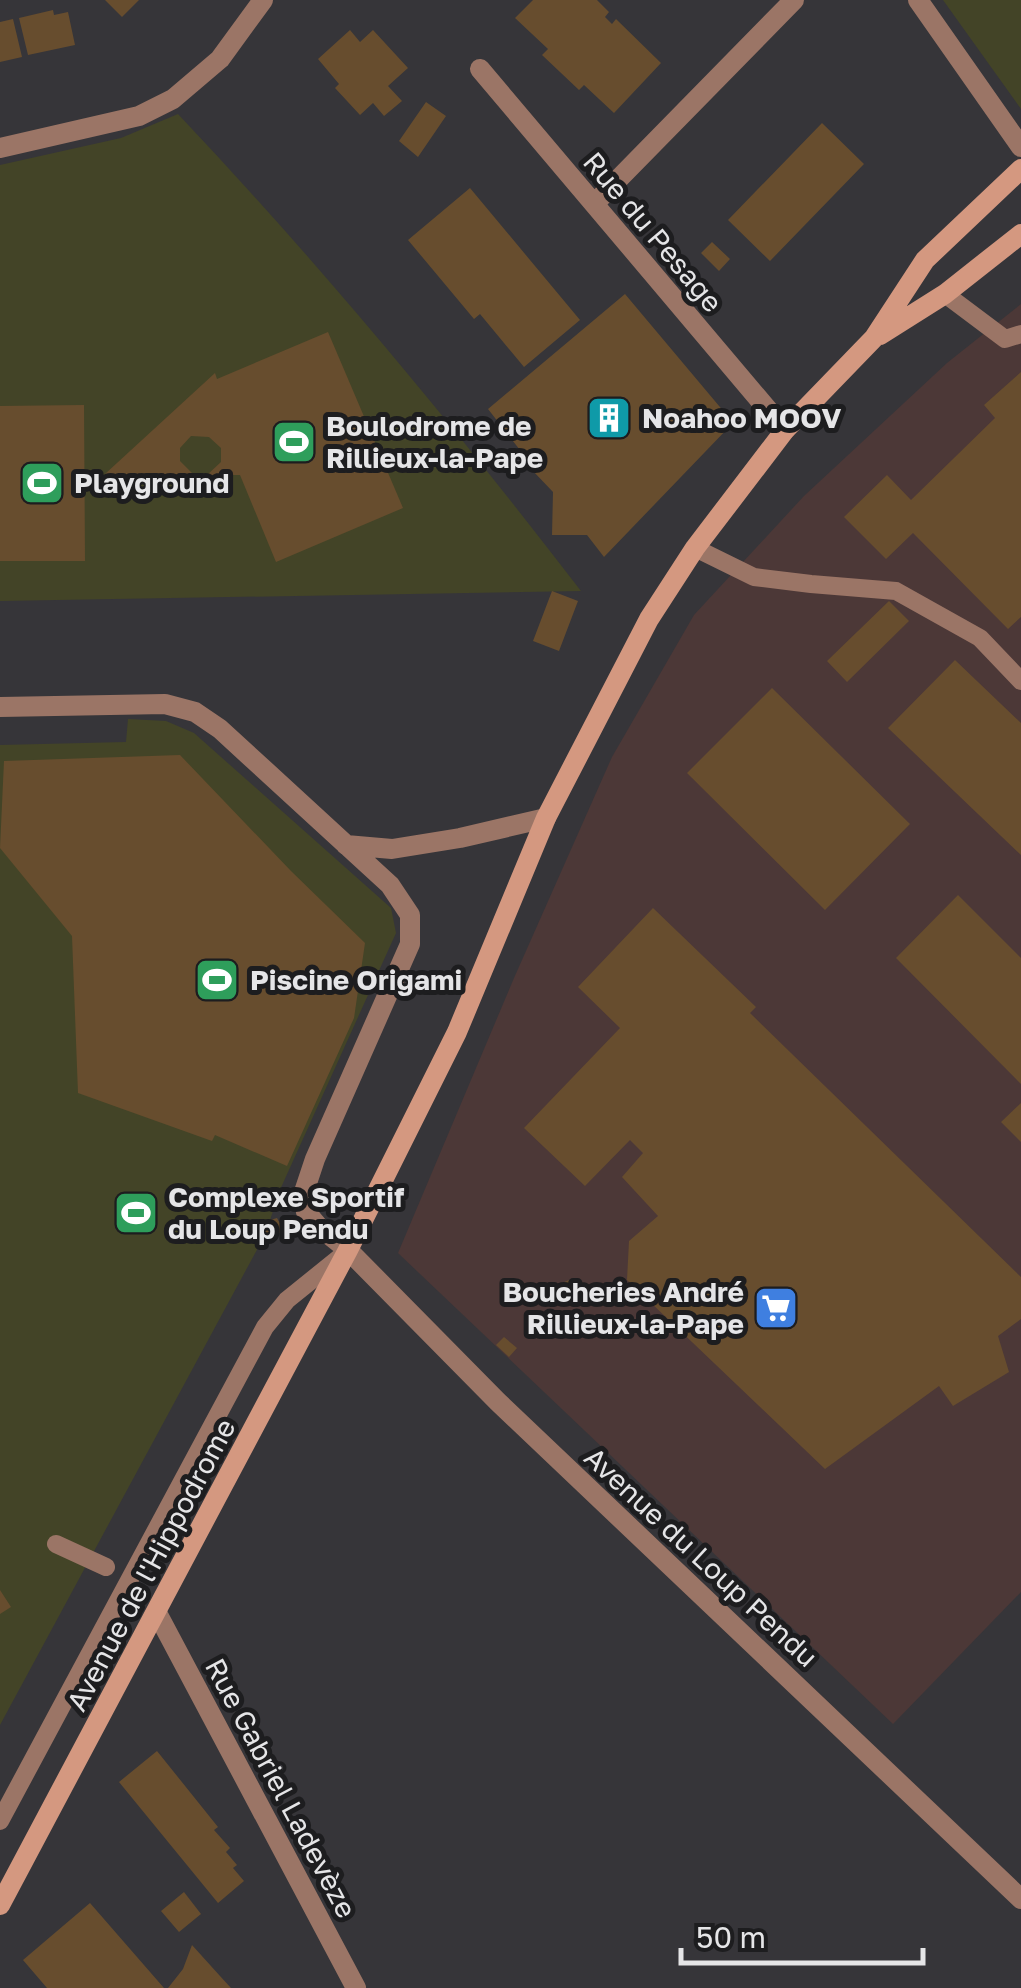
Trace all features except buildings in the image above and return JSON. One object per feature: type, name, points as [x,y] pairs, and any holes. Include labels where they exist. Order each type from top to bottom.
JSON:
[{"type":"main road","name":"Avenue de l'Hippodrome","points":[[0,1905],[348,1250],[457,1032],[546,818],[649,620],[695,548],[785,430],[874,338],[925,260],[1021,169]]},
{"type":"main road","name":"Avenue de l'Hippodrome","points":[[874,338],[945,294],[1021,234]]},
{"type":"street","points":[[0,148],[139,116],[173,99],[220,59],[263,0]]},
{"type":"street","points":[[594,204],[794,0]]},
{"type":"street","points":[[918,0],[1021,147]]},
{"type":"street","name":"Rue du Pesage","points":[[480,70],[785,430]]},
{"type":"street","points":[[0,707],[165,704],[196,712],[220,729],[346,844],[392,848],[460,838],[546,818]]},
{"type":"street","name":"Avenue du Loup Pendu","points":[[346,844],[390,885],[410,915],[410,944],[315,1159],[302,1195],[306,1212],[498,1402],[1021,1899]]},
{"type":"street","name":"Rue Gabriel Ladevèze","points":[[157,1613],[356,1988]]},
{"type":"lane","points":[[945,294],[1006,338],[1021,334]]},
{"type":"lane","points":[[695,548],[754,576],[896,592],[980,638],[1021,681]]},
{"type":"lane","name":"Avenue de l'Hippodrome","points":[[0,1821],[265,1328],[287,1300],[348,1250]]},
{"type":"lane","points":[[56,1544],[106,1568]]},
{"type":"shaded area","points":[[1021,304],[1021,1592],[893,1724],[398,1253],[612,757],[694,615],[804,496],[947,363]]},
{"type":"green space","points":[[943,0],[1021,0],[1021,109]]},
{"type":"green space","points":[[178,114],[386,347],[581,591],[0,601],[0,165],[121,138]]},
{"type":"green space","name":"Complexe Sportif du Loup Pendu","points":[[128,719],[166,721],[194,733],[391,908],[396,933],[279,1192],[266,1233],[0,1725],[0,745],[126,742]]},
{"type":"place","name":"Noahoo MOOV","points":[[609,418]]},
{"type":"place","name":"Boulodrome de Rillieux-la-Pape","points":[[294,442]]},
{"type":"place","name":"Playground","points":[[42,483]]},
{"type":"place","name":"Piscine Origami","points":[[217,980]]},
{"type":"place","name":"Complexe Sportif du Loup Pendu","points":[[136,1213]]},
{"type":"place","name":"Boucheries André Rillieux-la-Pape","points":[[776,1308]]}]
